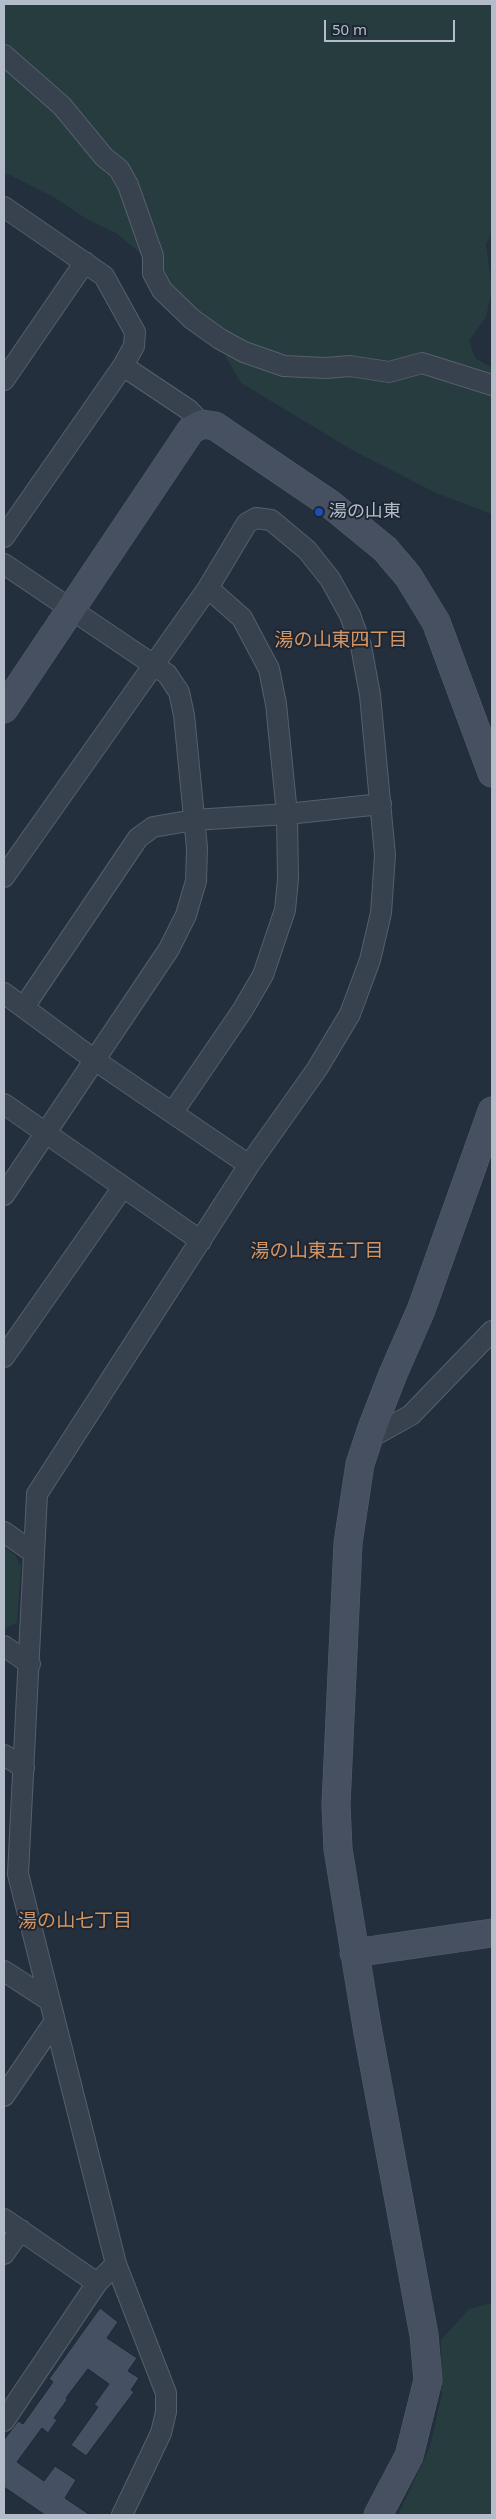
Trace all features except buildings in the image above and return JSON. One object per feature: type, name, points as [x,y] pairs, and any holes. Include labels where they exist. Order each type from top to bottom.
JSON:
[{"type":"street","points":[[4,55],[62,106],[104,157],[119,169],[128,185],[153,256],[153,274],[162,290],[192,319],[220,339],[244,352],[284,366],[326,368],[350,366],[389,372],[422,364],[492,385]]},
{"type":"street","points":[[4,537],[123,366],[134,346],[135,332],[104,276],[85,262],[7,215]]},
{"type":"street","points":[[4,380],[85,262]]},
{"type":"street","points":[[123,366],[190,410],[202,424]]},
{"type":"street","points":[[4,709],[191,430],[202,424],[215,426],[330,504],[385,549],[408,576],[436,622],[492,773]]},
{"type":"street","points":[[4,877],[208,588],[247,522],[256,518],[271,520],[307,550],[330,579],[350,615],[361,646],[370,695],[385,855],[381,913],[370,960],[350,1014],[317,1069],[200,1240],[37,1494],[24,1768],[11,1870],[47,1999],[55,2021],[116,2264],[166,2393],[166,2412],[161,2433],[122,2515]]},
{"type":"street","points":[[4,564],[72,608],[167,674],[180,692],[197,848],[196,882],[186,915],[169,950],[4,1195]]},
{"type":"street","points":[[172,1112],[242,1011],[263,975],[285,910],[288,879],[287,814],[276,704],[270,669],[242,618],[208,588]]},
{"type":"street","points":[[24,1007],[138,838],[153,827],[194,820],[287,814],[380,804]]},
{"type":"street","points":[[4,993],[96,1061],[250,1166]]},
{"type":"street","points":[[4,1104],[200,1240]]},
{"type":"street","points":[[378,2515],[409,2456],[428,2380],[424,2335],[354,1953],[338,1849],[336,1796],[348,1543],[360,1464],[368,1439],[392,1374],[421,1310],[492,1111]]},
{"type":"street","points":[[4,1357],[123,1187]]},
{"type":"street","points":[[368,1439],[411,1415],[492,1331]]},
{"type":"street","points":[[4,1532],[34,1553]]},
{"type":"street","points":[[4,1646],[30,1664]]},
{"type":"street","points":[[4,1755],[24,1768]]},
{"type":"street","points":[[354,1953],[492,1933]]},
{"type":"street","points":[[4,1971],[47,1999]]},
{"type":"street","points":[[4,2096],[55,2021]]},
{"type":"street","points":[[4,2219],[97,2283]]},
{"type":"street","points":[[4,2254],[21,2230]]},
{"type":"street","points":[[4,2420],[97,2283],[116,2264]]},
{"type":"green space","points":[[4,4],[492,4],[492,233],[486,244],[492,290],[486,317],[469,341],[475,358],[492,368],[492,514],[436,493],[354,451],[241,383],[215,338],[144,256],[116,233],[88,220],[55,198],[10,175],[4,174]]},
{"type":"green space","points":[[4,1547],[15,1555],[21,1566],[17,1623],[4,1629]]},
{"type":"green space","points":[[492,2303],[492,2515],[398,2515],[430,2447],[442,2393],[441,2340],[469,2309]]},
{"type":"place","name":"湯の山東","points":[[319,512]]},
{"type":"district","name":"湯の山東四丁目","points":[[341,641]]},
{"type":"district","name":"湯の山東五丁目","points":[[317,1252]]},
{"type":"district","name":"湯の山七丁目","points":[[75,1922]]}]
